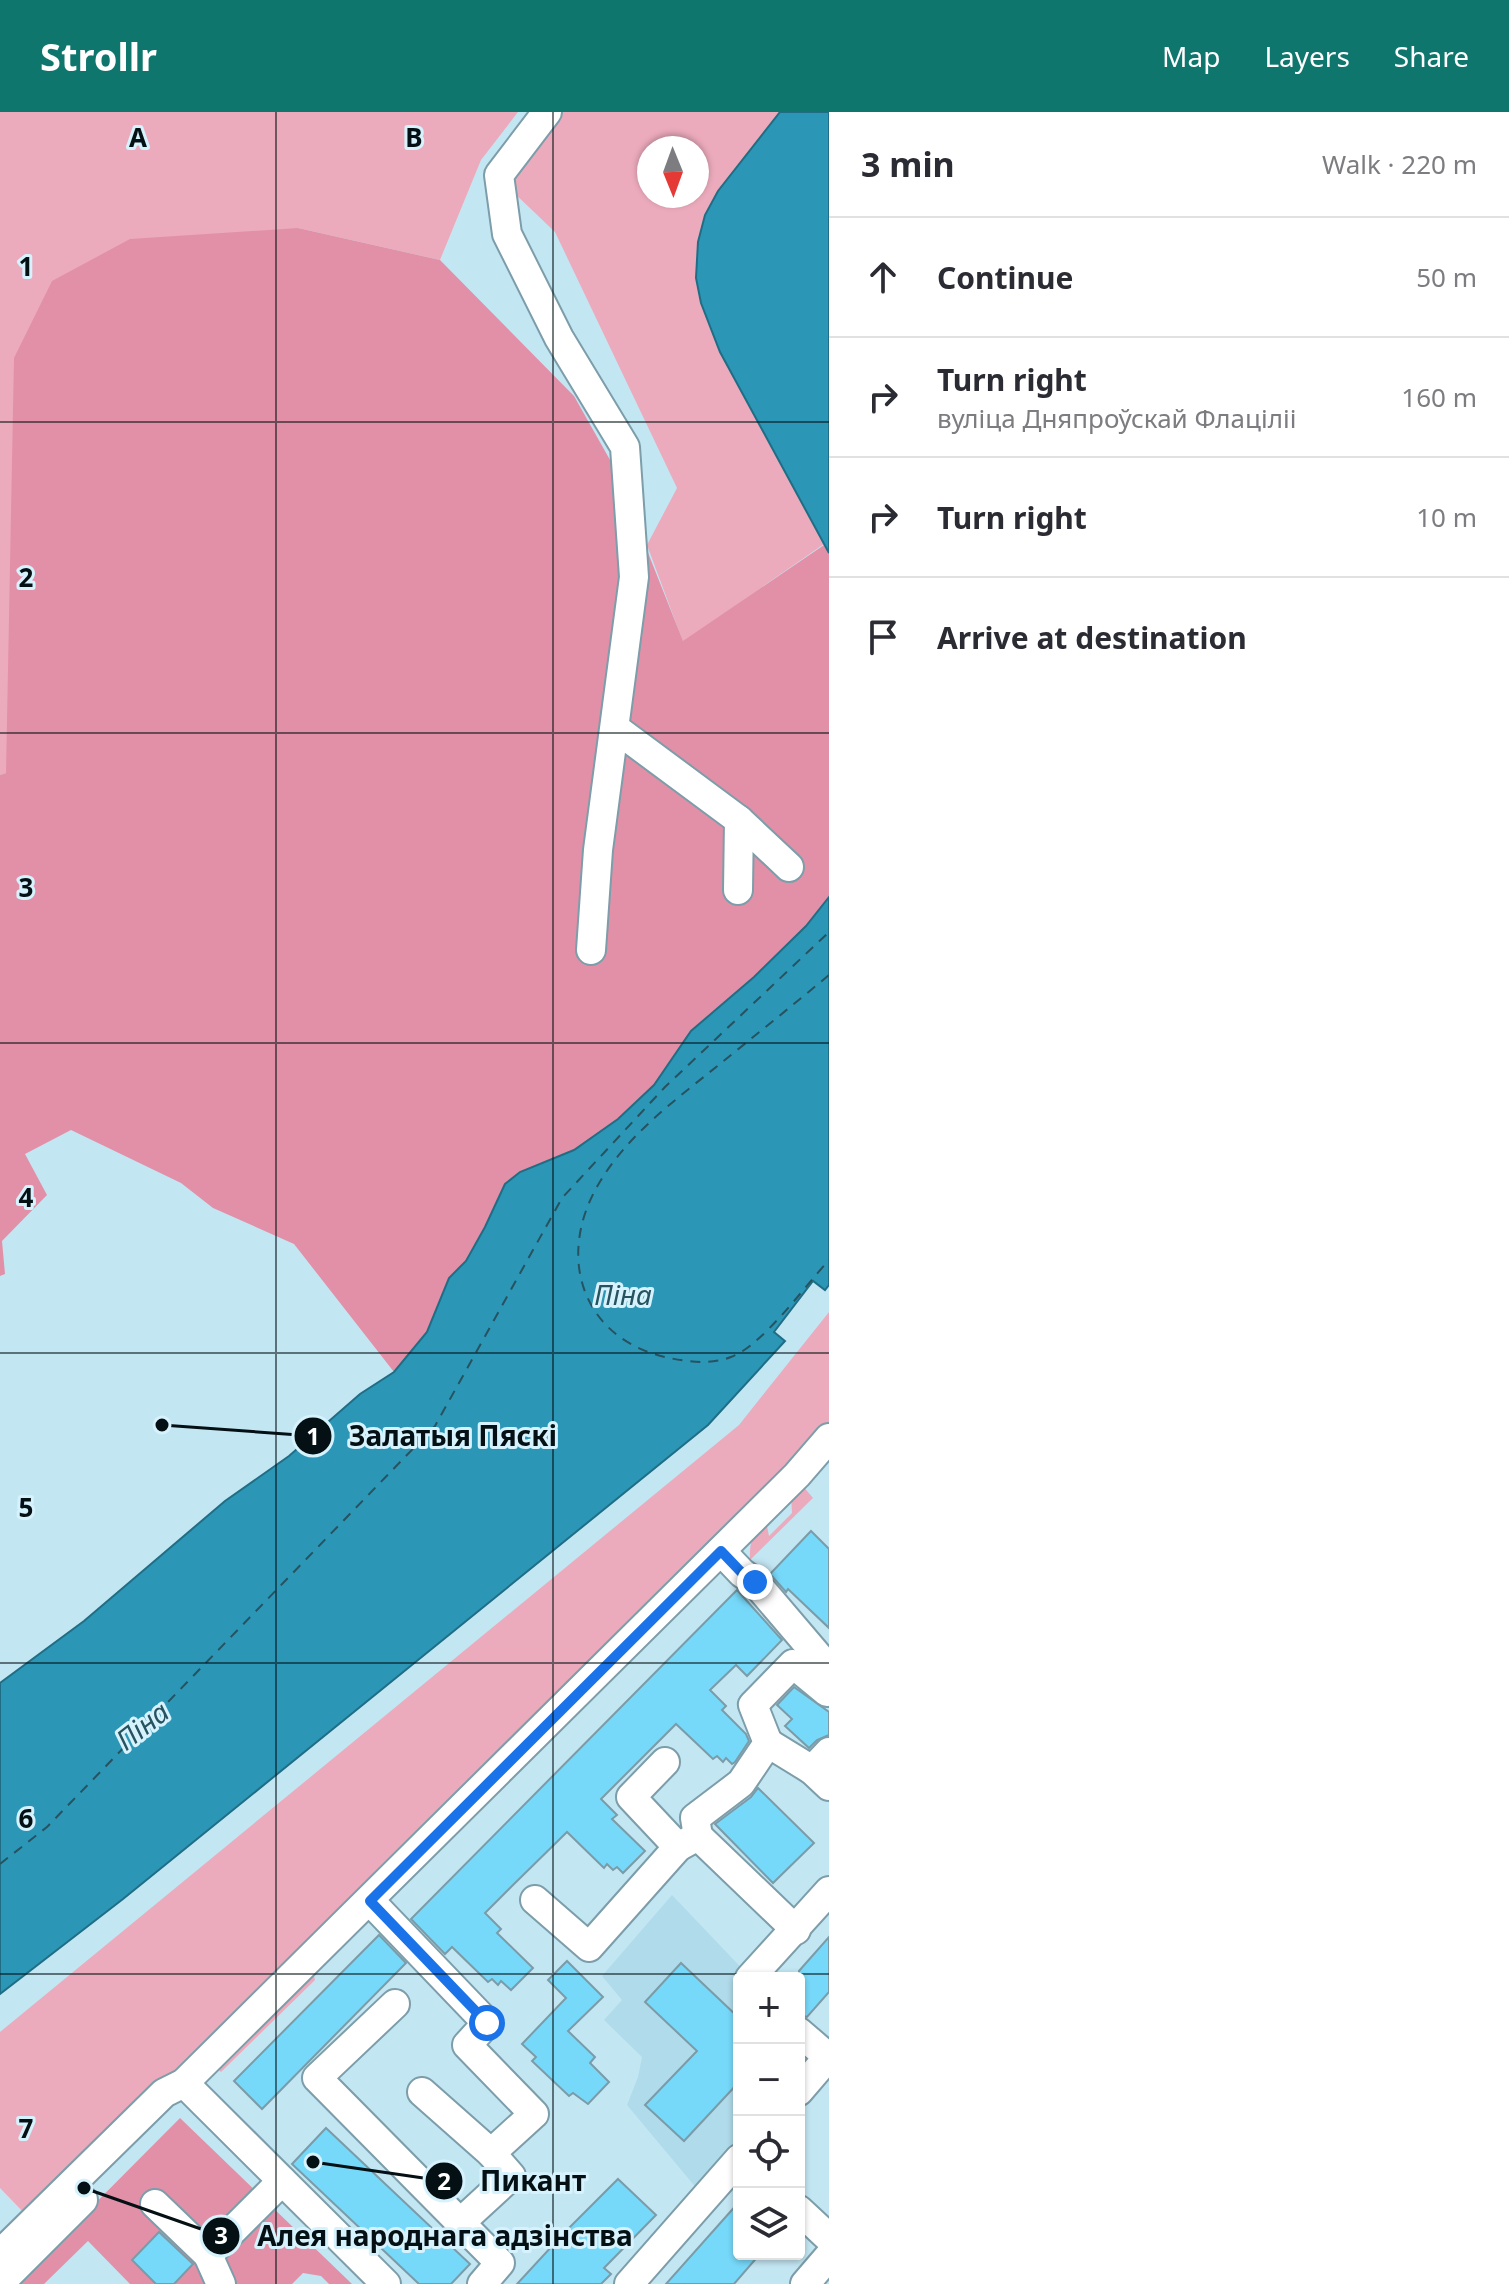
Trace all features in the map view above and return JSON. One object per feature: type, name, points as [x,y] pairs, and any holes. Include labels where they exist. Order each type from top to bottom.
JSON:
[{"type":"street","points":[[547,112],[499,175],[507,234],[559,338],[625,447],[634,577],[598,850],[591,950]]},
{"type":"street","points":[[615,728],[739,820],[789,867]]},
{"type":"street","points":[[738,890],[739,820]]},
{"type":"street","points":[[0,2254],[164,2093],[184,2083],[370,1901],[797,1475],[829,1438]]},
{"type":"street","points":[[721,1551],[755,1582],[828,1687]]},
{"type":"street","points":[[823,1769],[768,1743],[753,1705],[793,1664],[828,1687]]},
{"type":"street","points":[[535,1900],[589,1947],[688,1842],[695,1818],[741,1783],[768,1743]]},
{"type":"street","points":[[665,1762],[631,1797],[796,1930]]},
{"type":"street","points":[[756,1972],[829,1891]]},
{"type":"street","points":[[370,1901],[487,2023],[467,2045],[534,2114],[491,2153]]},
{"type":"street","points":[[395,2004],[317,2078],[500,2263],[482,2284]]},
{"type":"street","points":[[805,2037],[829,2057],[805,2084]]},
{"type":"street","points":[[184,2083],[386,2284]]},
{"type":"street","points":[[0,2283],[177,2106],[184,2083]]},
{"type":"street","points":[[422,2092],[491,2153],[511,2176],[461,2222]]},
{"type":"street","points":[[629,2284],[733,2166]]},
{"type":"street","points":[[208,2255],[282,2181]]},
{"type":"street","points":[[155,2204],[208,2255],[221,2284]]},
{"type":"street","points":[[805,2216],[829,2238]]},
{"type":"street","points":[[805,2284],[829,2256]]},
{"type":"shaded area","points":[[0,112],[518,112],[481,160],[440,260],[298,228],[6,773],[0,775]]},
{"type":"shaded area","points":[[558,112],[780,112],[718,191],[709,208],[709,136],[637,136],[637,208],[709,208],[698,242],[696,278],[701,303],[720,352],[824,544],[683,642],[647,545],[677,488],[555,232],[511,190],[513,173]]},
{"type":"shaded area","points":[[298,228],[440,260],[574,396],[614,467],[683,641],[824,545],[829,553],[829,897],[806,926],[754,977],[691,1031],[654,1085],[618,1119],[574,1150],[520,1172],[505,1183],[466,1261],[449,1278],[427,1332],[394,1372],[294,1244],[213,1208],[181,1183],[71,1130],[25,1154],[47,1195],[2,1241],[5,1274],[0,1276],[0,775],[6,773],[14,358],[52,281],[130,239]]},
{"type":"shaded area","points":[[829,1312],[829,1431],[29,2218],[0,2188],[0,2032],[739,1425]]},
{"type":"shaded area","points":[[802,1485],[813,1498],[750,1560],[751,1543],[758,1530],[766,1521],[769,1536],[792,1513],[791,1494]]},
{"type":"shaded area","points":[[672,1895],[745,1972],[733,1972],[733,2146],[698,2190],[627,2105],[642,2057],[604,2020],[622,2000],[602,1976]]},
{"type":"shaded area","points":[[313,1972],[315,1980],[221,2072],[215,2067]]},
{"type":"shaded area","points":[[180,2118],[352,2284],[329,2284],[321,2276],[303,2273],[292,2284],[130,2284],[88,2241],[44,2284],[15,2284]]},
{"type":"water","points":[[780,112],[829,112],[829,553],[720,352],[701,303],[696,278],[698,242],[705,215],[718,191]]},
{"type":"water","name":"Піна","points":[[829,897],[829,1285],[825,1290],[813,1281],[774,1332],[785,1341],[708,1425],[123,1899],[0,1994],[0,1683],[84,1621],[225,1501],[289,1456],[360,1394],[394,1372],[427,1332],[449,1278],[466,1261],[505,1184],[520,1172],[574,1150],[618,1119],[654,1085],[691,1031],[754,977],[806,926]]},
{"type":"building","points":[[811,1531],[829,1549],[829,1628],[788,1589],[786,1592],[770,1574]]},
{"type":"building","points":[[737,1590],[782,1640],[747,1676],[736,1665],[710,1690],[726,1706],[722,1710],[749,1741],[735,1762],[732,1764],[726,1758],[723,1762],[717,1756],[713,1759],[676,1724],[601,1799],[617,1815],[612,1819],[645,1851],[623,1873],[607,1864],[604,1868],[567,1832],[485,1913],[501,1929],[497,1933],[533,1968],[511,1990],[501,1981],[498,1985],[492,1979],[488,1982],[452,1947],[445,1954],[411,1919]]},
{"type":"building","points":[[794,1687],[829,1712],[829,1735],[809,1748],[785,1726],[792,1719],[777,1705]]},
{"type":"building","points":[[758,1788],[814,1843],[773,1883],[715,1824],[751,1797]]},
{"type":"building","points":[[379,1935],[406,1963],[262,2109],[234,2081]]},
{"type":"building","points":[[829,1937],[829,1992],[807,2017],[805,1972],[799,1971]]},
{"type":"building","points":[[567,1961],[603,1997],[568,2031],[595,2057],[590,2063],[609,2082],[588,2104],[573,2093],[569,2096],[532,2061],[536,2057],[522,2044],[566,1998],[548,1980]]},
{"type":"building","points":[[681,1963],[733,2012],[733,2088],[684,2141],[645,2105],[697,2051],[645,2002]]},
{"type":"building","points":[[326,2128],[470,2264],[451,2284],[419,2284],[292,2164]]},
{"type":"building","points":[[618,2179],[656,2215],[604,2268],[611,2274],[601,2284],[517,2284],[565,2232]]},
{"type":"building","points":[[733,2209],[733,2260],[755,2260],[734,2284],[666,2284]]},
{"type":"building","points":[[159,2232],[193,2264],[174,2284],[156,2284],[132,2260]]},
{"type":"ferry route","points":[[0,1864],[47,1827],[435,1426],[562,1198],[665,1087],[829,932]]},
{"type":"ferry route","points":[[829,975],[665,1109],[629,1143],[600,1181],[589,1203],[578,1254],[588,1300],[601,1319],[618,1335],[639,1348],[665,1357],[698,1362],[731,1357],[756,1341],[829,1260]]},
{"type":"place","name":"Залатыя Пяскі","points":[[162,1425]]},
{"type":"place","name":"Пикант","points":[[313,2162]]},
{"type":"place","name":"Алея народнага адзінства","points":[[84,2188]]},
{"type":"route","points":[[487,2023],[370,1901],[721,1551],[755,1582]]}]
